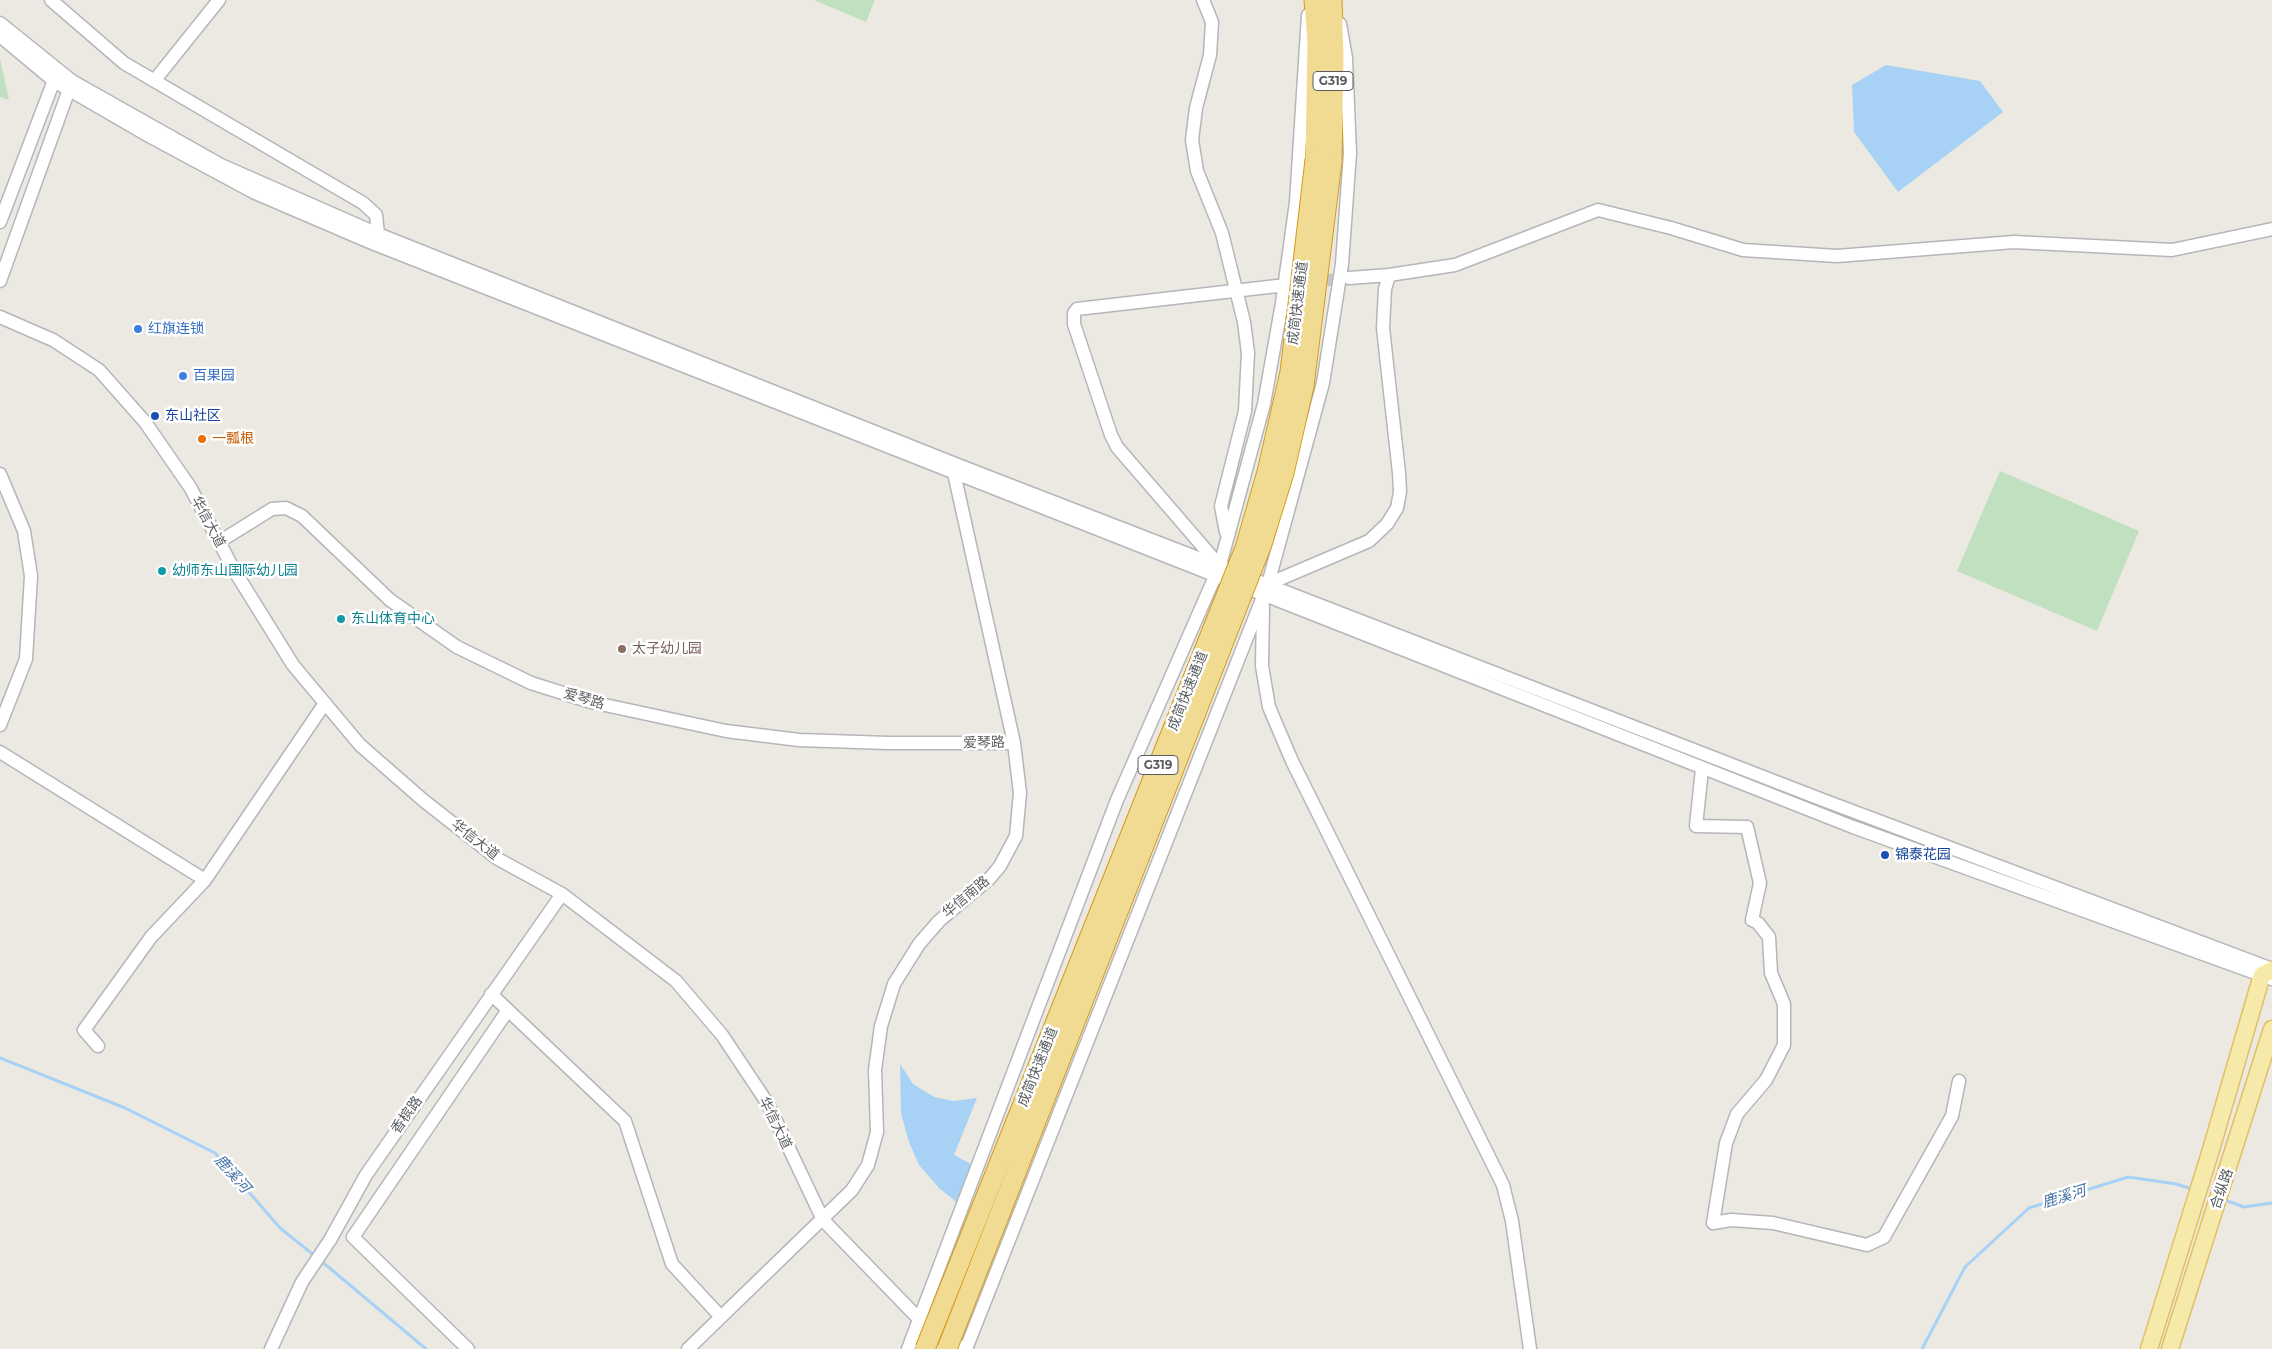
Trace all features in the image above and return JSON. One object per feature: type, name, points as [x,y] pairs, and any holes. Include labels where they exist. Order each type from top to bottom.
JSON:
[{"type":"highway","name":"成简快速通道","points":[[925,1349],[1245,548],[1267,472],[1290,372],[1323,162],[1314,0]]},
{"type":"highway","name":"成简快速通道","points":[[947,1349],[1262,544],[1284,473],[1304,386],[1334,56],[1332,0]]},
{"type":"main road","points":[[2149,1349],[2210,1153],[2270,973]]},
{"type":"main road","name":"合纵路","points":[[2170,1349],[2272,1029]]},
{"type":"street","points":[[51,0],[124,63],[363,203],[376,215],[378,234]]},
{"type":"street","points":[[154,81],[219,0]]},
{"type":"street","points":[[1203,0],[1212,22],[1210,55],[1196,108],[1192,140],[1198,171],[1222,233],[1237,292],[1244,322],[1248,377],[1245,412],[1221,506],[1227,537]]},
{"type":"street","points":[[908,1349],[1117,800],[1218,571],[1264,404],[1282,304],[1296,202],[1308,0]]},
{"type":"street","points":[[965,1349],[1266,590],[1323,383],[1342,264],[1350,153],[1346,58],[1336,0]]},
{"type":"street","points":[[0,23],[56,76]]},
{"type":"street","points":[[0,36],[71,86],[253,192],[372,243],[1218,571],[1702,768],[1853,827],[2270,973]]},
{"type":"street","points":[[0,222],[56,76]]},
{"type":"street","points":[[71,86],[221,165],[378,234],[956,469]]},
{"type":"street","points":[[0,281],[71,86]]},
{"type":"street","points":[[1349,278],[1389,275],[1455,265],[1598,210],[1671,228],[1744,250],[1837,256],[2014,242],[2172,250],[2272,229]]},
{"type":"street","points":[[1266,590],[1369,540],[1387,524],[1397,508],[1400,492],[1400,473],[1383,328],[1385,289],[1389,275]]},
{"type":"street","points":[[1218,571],[1117,447],[1110,435],[1074,324],[1074,313],[1077,308],[1237,292],[1277,286]]},
{"type":"street","name":"华信大道","points":[[0,317],[53,340],[99,370],[145,422],[190,488],[219,542],[292,665],[360,744],[423,800],[498,859],[562,894],[676,981],[722,1035],[768,1104],[823,1220],[919,1319],[965,1349]]},
{"type":"street","name":"华信南路","points":[[688,1349],[823,1220],[852,1190],[868,1165],[877,1132],[875,1070],[881,1026],[894,984],[919,944],[939,920],[990,878],[1016,836],[1020,793],[1014,743],[956,469]]},
{"type":"street","points":[[0,474],[24,531],[31,576],[26,659],[0,725]]},
{"type":"street","name":"爱琴路","points":[[219,542],[272,509],[286,508],[302,516],[390,600],[457,647],[531,683],[592,702],[726,731],[799,740],[888,743],[1014,743]]},
{"type":"street","points":[[1266,590],[1823,800],[2270,973]]},
{"type":"street","points":[[1266,590],[1262,666],[1269,707],[1292,761],[1503,1185],[1512,1221],[1530,1349]]},
{"type":"street","points":[[98,1046],[84,1030],[151,937],[205,880],[325,703]]},
{"type":"street","points":[[0,752],[205,880]]},
{"type":"street","points":[[1702,768],[1696,826],[1747,828],[1760,883],[1752,920],[1758,923],[1769,937],[1771,973],[1784,1004],[1784,1045],[1766,1080],[1737,1114],[1731,1128],[1726,1143],[1713,1222],[1731,1220],[1773,1223],[1867,1245],[1884,1237],[1952,1116],[1959,1081]]},
{"type":"street","name":"香槟路","points":[[272,1349],[302,1282],[330,1240],[366,1175],[562,894]]},
{"type":"street","points":[[491,994],[625,1121],[672,1264],[721,1317]]},
{"type":"street","points":[[468,1349],[353,1237],[508,1010]]},
{"type":"green space","points":[[814,0],[875,0],[866,22]]},
{"type":"green space","points":[[0,58],[9,100],[0,97]]},
{"type":"green space","points":[[2000,471],[2139,531],[2097,631],[1957,571]]},
{"type":"water","points":[[1886,65],[1980,81],[2003,112],[1898,192],[1854,132],[1852,85]]},
{"type":"water","points":[[900,1064],[913,1084],[934,1097],[953,1101],[977,1098],[954,1155],[973,1165],[959,1204],[939,1188],[919,1165],[909,1142],[901,1114]]},
{"type":"waterway","name":"鹿溪河","points":[[0,1058],[125,1108],[215,1153],[280,1228],[315,1256]]},
{"type":"waterway","name":"鹿溪河","points":[[1922,1349],[1965,1267],[2029,1208],[2128,1177],[2176,1184],[2192,1189]]},
{"type":"waterway","name":"鹿溪河","points":[[2222,1199],[2244,1207],[2272,1203]]},
{"type":"waterway","name":"鹿溪河","points":[[320,1260],[426,1349]]},
{"type":"tunnel","points":[[1309,282],[1349,278]]},
{"type":"place","name":"红旗连锁","points":[[138,329]]},
{"type":"place","name":"百果园","points":[[183,376]]},
{"type":"place","name":"东山社区","points":[[155,416]]},
{"type":"place","name":"一瓢根","points":[[202,439]]},
{"type":"place","name":"幼师东山国际幼儿园","points":[[162,571]]},
{"type":"place","name":"东山体育中心","points":[[341,619]]},
{"type":"place","name":"太子幼儿园","points":[[622,649]]},
{"type":"place","name":"锦泰花园","points":[[1885,855]]}]
